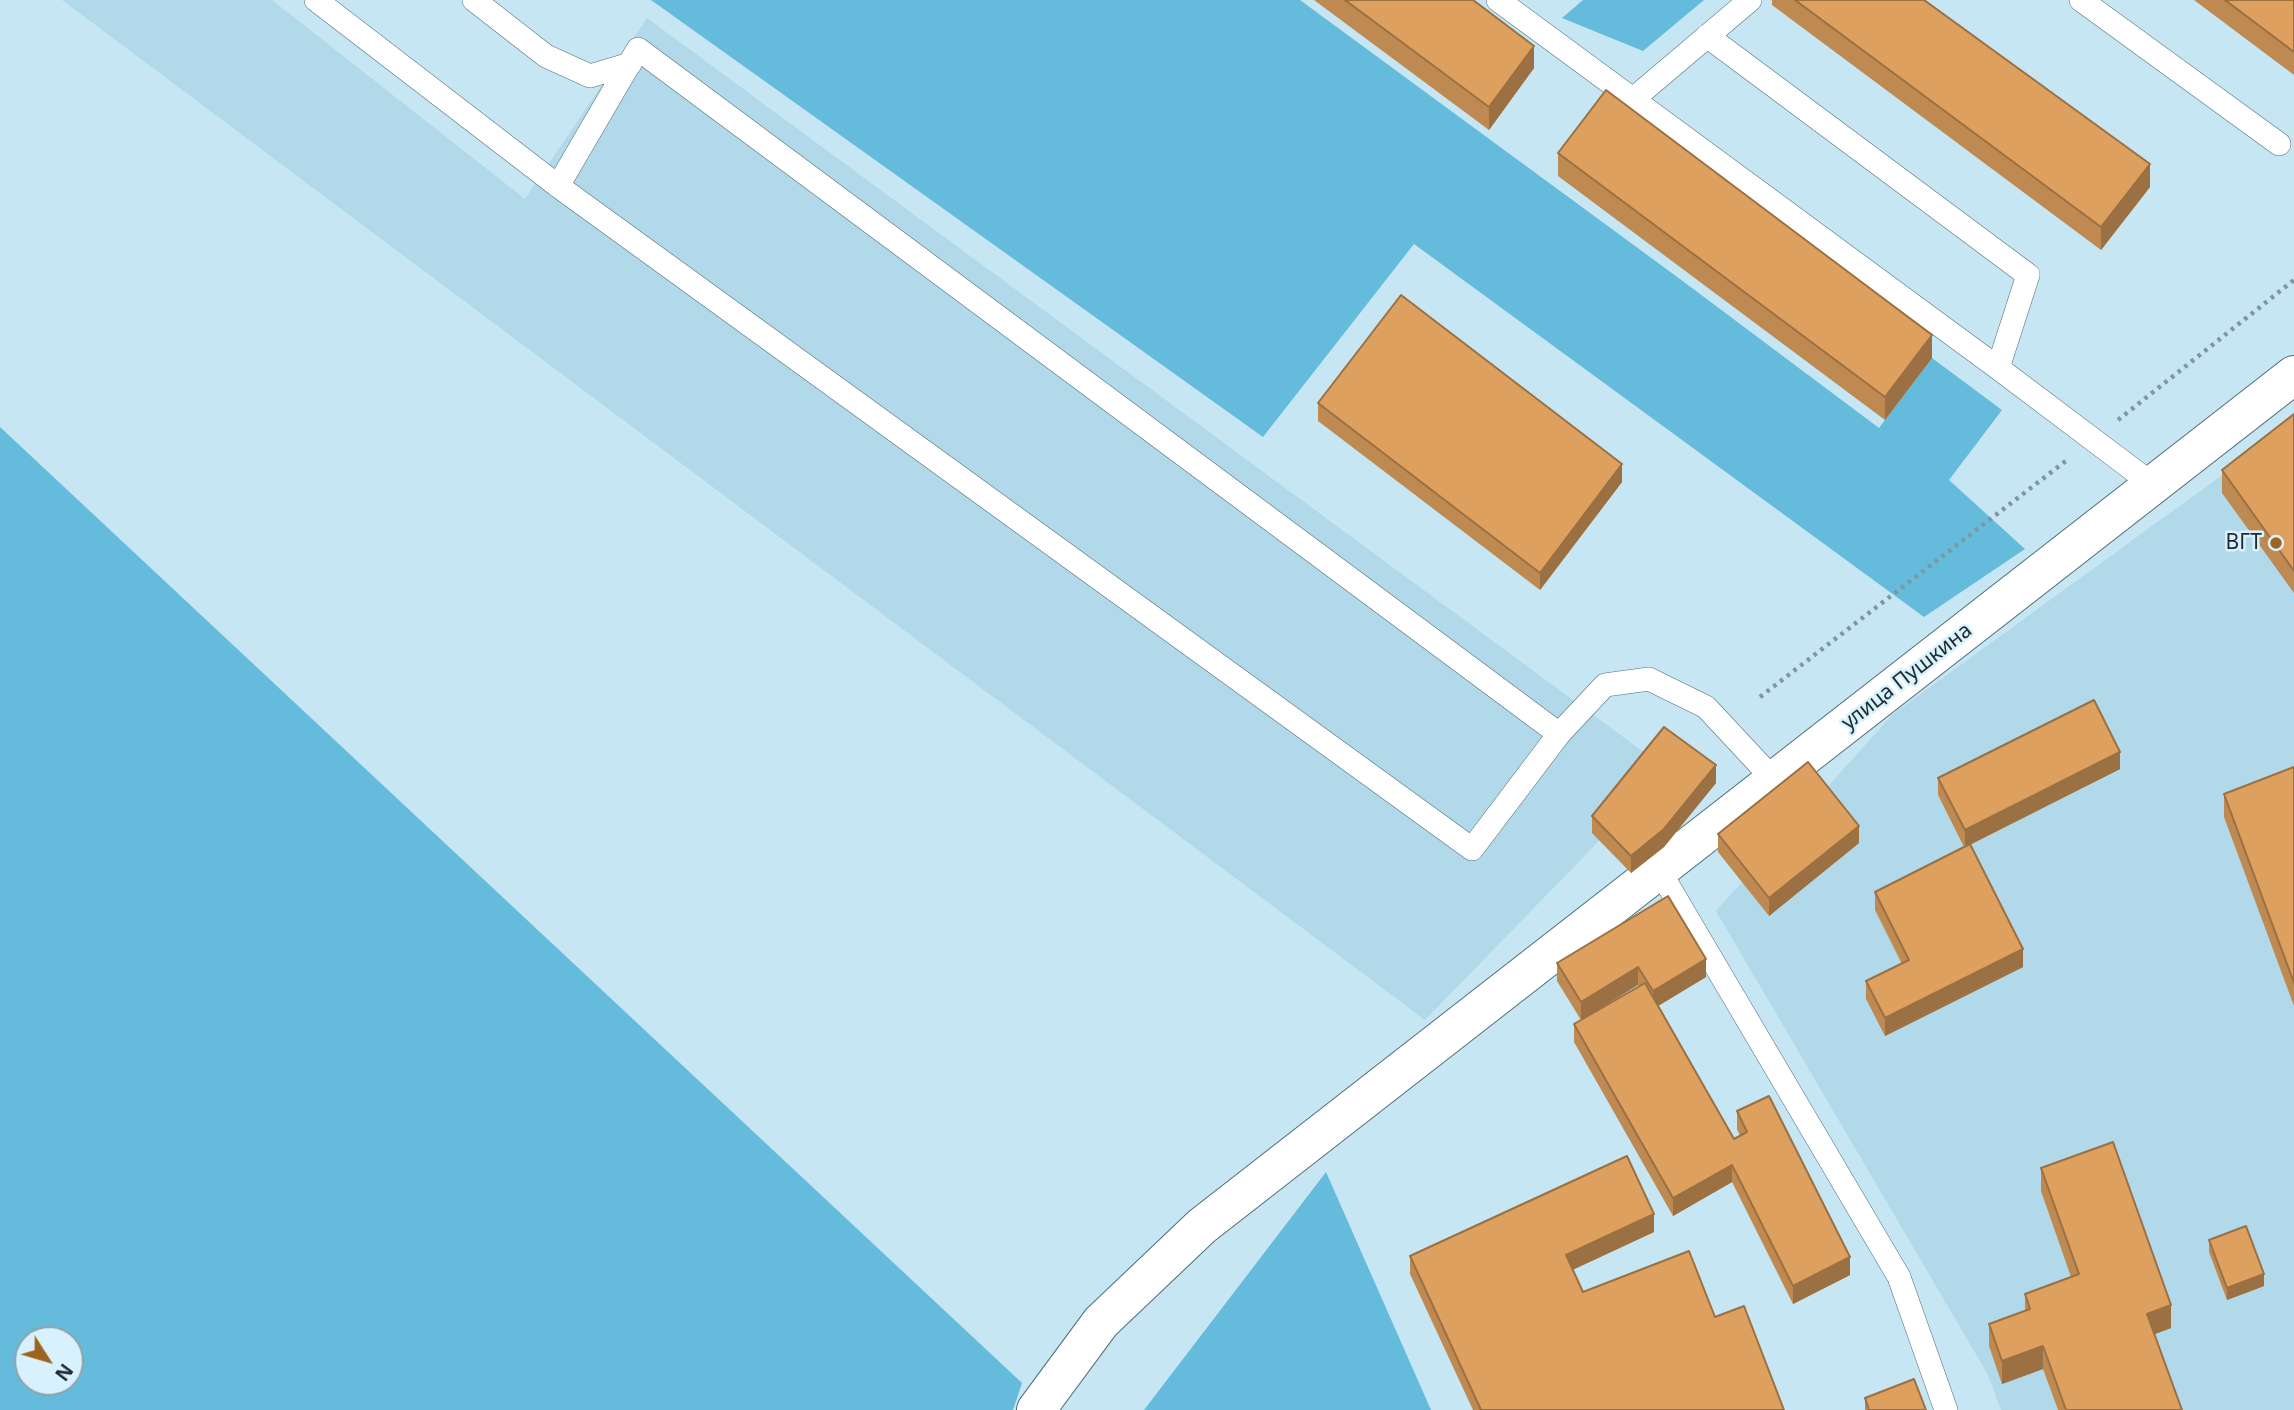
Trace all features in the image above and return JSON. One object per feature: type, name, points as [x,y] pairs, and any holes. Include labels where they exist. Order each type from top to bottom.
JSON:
[{"type":"street","name":"улица Пушкина","points":[[1036,1410],[1101,1322],[1202,1226],[2294,375]]},
{"type":"lane","points":[[316,0],[558,186],[1472,849],[1559,734],[1605,685],[1649,679],[1706,707],[1775,781]]},
{"type":"lane","points":[[474,0],[546,55],[590,76],[630,64]]},
{"type":"lane","points":[[1498,0],[2152,484]]},
{"type":"lane","points":[[1632,100],[1750,0]]},
{"type":"lane","points":[[2081,0],[2279,144]]},
{"type":"lane","points":[[1707,36],[2028,275],[1998,368]]},
{"type":"lane","points":[[558,186],[638,50],[1559,734]]},
{"type":"lane","points":[[1659,870],[1899,1277],[1946,1410]]},
{"type":"path","points":[[1760,697],[2294,281]]},
{"type":"shaded area","points":[[62,0],[272,0],[525,199],[647,18],[1668,770],[1425,1020]]},
{"type":"shaded area","points":[[651,0],[1300,0],[1879,428],[1932,358],[2002,410],[1949,480],[2025,549],[1924,617],[1414,244],[1263,437]]},
{"type":"shaded area","points":[[1583,0],[1704,0],[1643,51],[1562,18]]},
{"type":"shaded area","points":[[2294,423],[2294,1410],[2001,1410],[1987,1373],[1716,911],[1893,714]]},
{"type":"shaded area","points":[[0,427],[1022,1383],[1013,1410],[0,1410]]},
{"type":"shaded area","points":[[1326,1172],[1431,1410],[1144,1410]]},
{"type":"building","points":[[1345,0],[1473,0],[1534,46],[1489,107]]},
{"type":"building","points":[[1795,0],[1924,0],[2150,164],[2101,227]]},
{"type":"building","points":[[2225,0],[2294,0],[2294,52]]},
{"type":"building","points":[[1606,90],[1932,335],[1885,397],[1558,153]]},
{"type":"building","points":[[1401,295],[1622,464],[1540,573],[1318,403]]},
{"type":"building","name":"ВГТ","points":[[2294,414],[2294,571],[2222,470]]},
{"type":"building","points":[[2094,700],[2120,752],[1965,830],[1938,778]]},
{"type":"building","points":[[1664,727],[1716,765],[1664,829],[1631,856],[1592,816]]},
{"type":"building","points":[[1808,762],[1859,826],[1769,898],[1718,834]]},
{"type":"building","points":[[2294,767],[2294,983],[2224,794]]},
{"type":"building","points":[[1970,844],[2023,949],[1885,1018],[1866,981],[1909,960],[1875,892]]},
{"type":"building","points":[[1668,896],[1706,959],[1653,991],[1638,967],[1581,1002],[1557,963]]},
{"type":"building","points":[[1645,983],[1734,1139],[1747,1132],[1737,1111],[1769,1096],[1850,1257],[1793,1286],[1732,1165],[1673,1198],[1574,1024]]},
{"type":"building","points":[[2113,1142],[2171,1305],[2147,1314],[2182,1410],[2066,1410],[2043,1346],[2002,1361],[1989,1324],[2030,1309],[2025,1294],[2079,1274],[2041,1168]]},
{"type":"building","points":[[1627,1156],[1654,1214],[1566,1255],[1583,1292],[1689,1251],[1715,1317],[1744,1306],[1784,1410],[1481,1410],[1410,1256]]},
{"type":"building","points":[[2246,1226],[2264,1274],[2227,1288],[2209,1240]]},
{"type":"building","points":[[1914,1379],[1926,1410],[1869,1410],[1865,1398]]},
{"type":"place","name":"ВГТ","points":[[2276,543]]}]
